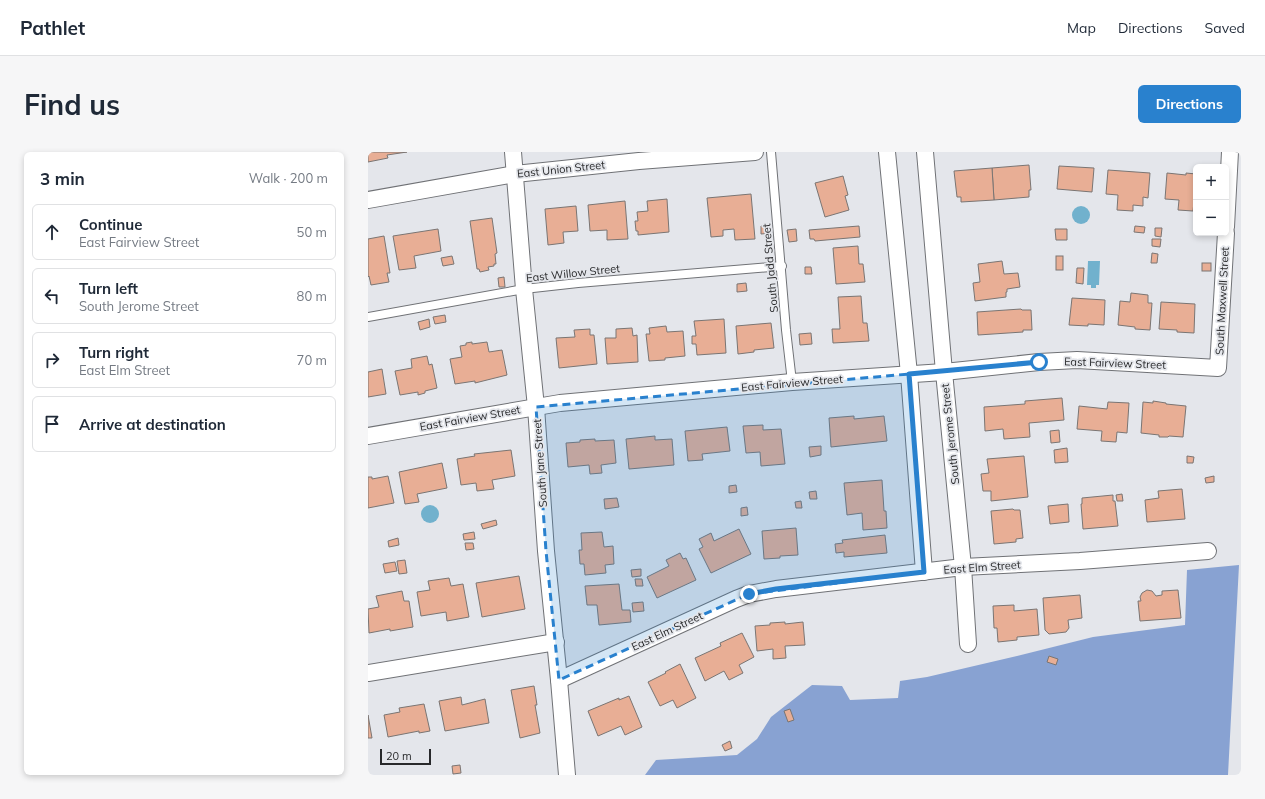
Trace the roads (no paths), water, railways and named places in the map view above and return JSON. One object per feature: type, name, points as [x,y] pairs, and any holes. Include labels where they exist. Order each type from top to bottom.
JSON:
[{"type":"street","name":"South Jane Street","points":[[513,152],[524,289],[536,407],[546,551],[556,642],[567,775]]},
{"type":"street","name":"East Union Street","points":[[368,200],[515,174],[638,161],[755,152]]},
{"type":"street","points":[[887,152],[909,374],[924,572]]},
{"type":"street","name":"South Jerome Street","points":[[924,152],[963,567],[968,644]]},
{"type":"street","points":[[1227,200],[1230,152]]},
{"type":"street","name":"South Maxwell Street","points":[[1218,368],[1226,236]]},
{"type":"street","name":"East Fairview Street","points":[[368,436],[560,403],[792,382],[944,372],[1039,362],[1077,360],[1218,368]]},
{"type":"street","name":"East Elm Street","points":[[559,680],[749,594],[776,589],[963,567],[1080,561],[1208,551]]},
{"type":"street","points":[[368,673],[556,642]]},
{"type":"lane","name":"South Jadd Street","points":[[772,152],[786,330],[792,382]]},
{"type":"lane","name":"East Willow Street","points":[[368,317],[524,289],[782,266]]}]
